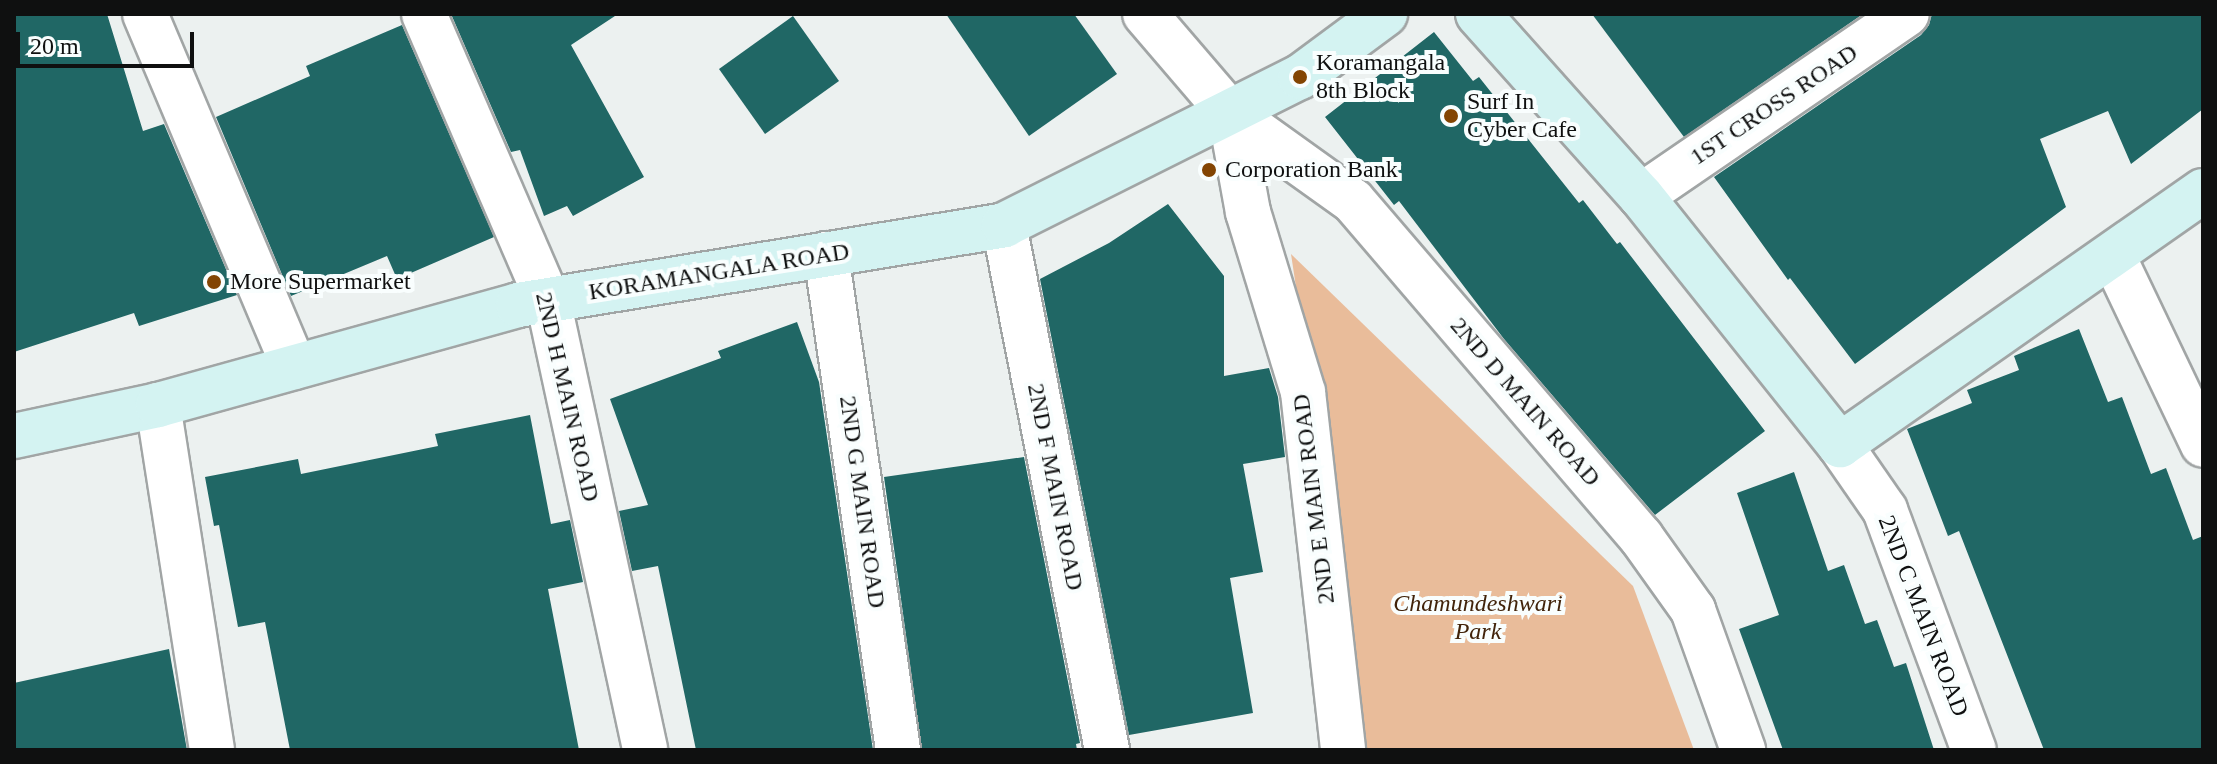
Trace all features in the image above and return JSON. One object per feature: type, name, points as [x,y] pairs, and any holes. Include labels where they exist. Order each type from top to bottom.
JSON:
[{"type":"street","points":[[145,14],[294,367]]},
{"type":"street","name":"2ND H MAIN ROAD","points":[[424,14],[548,300],[645,750]]},
{"type":"street","name":"2ND D MAIN ROAD","points":[[1145,14],[1230,113],[1353,201],[1641,537],[1693,610],[1743,750]]},
{"type":"street","name":"KORAMANGALA ROAD","points":[[14,436],[158,405],[518,305],[1004,225],[1300,77],[1385,14]]},
{"type":"street","points":[[1478,14],[1641,196],[1840,445],[2203,191]]},
{"type":"street","name":"1ST CROSS ROAD","points":[[1641,196],[1907,14]]},
{"type":"street","name":"2ND E MAIN ROAD","points":[[1230,113],[1248,212],[1303,392],[1343,750]]},
{"type":"street","name":"2ND F MAIN ROAD","points":[[1004,225],[1107,750]]},
{"type":"street","name":"2ND G MAIN ROAD","points":[[826,254],[898,750]]},
{"type":"street","points":[[2113,256],[2203,445]]},
{"type":"street","points":[[158,405],[212,750]]},
{"type":"street","name":"2ND C MAIN ROAD","points":[[1840,445],[1885,510],[1974,750]]},
{"type":"green space","name":"Chamundeshwari Park","points":[[1291,254],[1633,586],[1694,750],[1366,750]]},
{"type":"building","points":[[14,14],[107,14],[143,131],[164,124],[237,295],[139,326],[134,313],[14,352]]},
{"type":"building","points":[[451,14],[618,14],[571,45],[644,177],[573,216],[567,206],[544,216],[520,150],[511,152]]},
{"type":"building","points":[[946,14],[1074,14],[1117,74],[1029,136]]},
{"type":"building","points":[[1592,14],[1863,14],[1684,137]]},
{"type":"building","points":[[1932,14],[2203,14],[2203,109],[2131,164],[2108,111],[2040,139],[2066,207],[1855,364],[1790,278],[1788,280],[1714,177],[1921,35],[1929,25]]},
{"type":"building","points":[[793,16],[839,81],[765,134],[719,69]]},
{"type":"building","points":[[402,25],[494,237],[397,279],[387,256],[291,296],[216,117],[310,76],[306,66]]},
{"type":"building","points":[[1434,32],[1473,81],[1479,77],[1579,203],[1583,200],[1617,244],[1620,242],[1765,431],[1655,515],[1504,339],[1399,201],[1394,205],[1325,117]]},
{"type":"building","points":[[1168,204],[1224,276],[1224,376],[1269,368],[1278,397],[1285,457],[1243,464],[1263,572],[1230,578],[1253,713],[1129,735],[1040,279],[1109,243]]},
{"type":"building","points":[[797,322],[819,382],[873,750],[696,750],[658,566],[632,571],[619,511],[648,505],[610,399],[721,358],[718,351]]},
{"type":"building","points":[[2079,329],[2108,402],[2122,397],[2151,474],[2166,468],[2193,540],[2203,536],[2203,750],[2044,750],[1959,531],[1948,536],[1907,429],[1972,403],[1967,390],[2019,370],[2014,356]]},
{"type":"building","points":[[530,415],[551,524],[570,520],[583,582],[548,589],[579,750],[290,750],[265,622],[238,627],[219,525],[214,526],[205,477],[298,459],[301,474],[438,446],[435,434]]},
{"type":"building","points":[[1024,457],[1080,743],[1076,744],[1077,750],[922,750],[884,477]]},
{"type":"building","points":[[1794,472],[1828,571],[1844,565],[1865,624],[1877,620],[1894,667],[1906,663],[1934,750],[1783,750],[1739,629],[1779,615],[1737,493]]},
{"type":"building","points":[[169,649],[187,750],[14,750],[14,683]]},
{"type":"place","name":"Koramangala 8th Block","points":[[1300,77]]},
{"type":"place","name":"Surf In Cyber Cafe","points":[[1451,116]]},
{"type":"place","name":"Corporation Bank","points":[[1209,170]]},
{"type":"place","name":"More Supermarket","points":[[214,282]]}]
